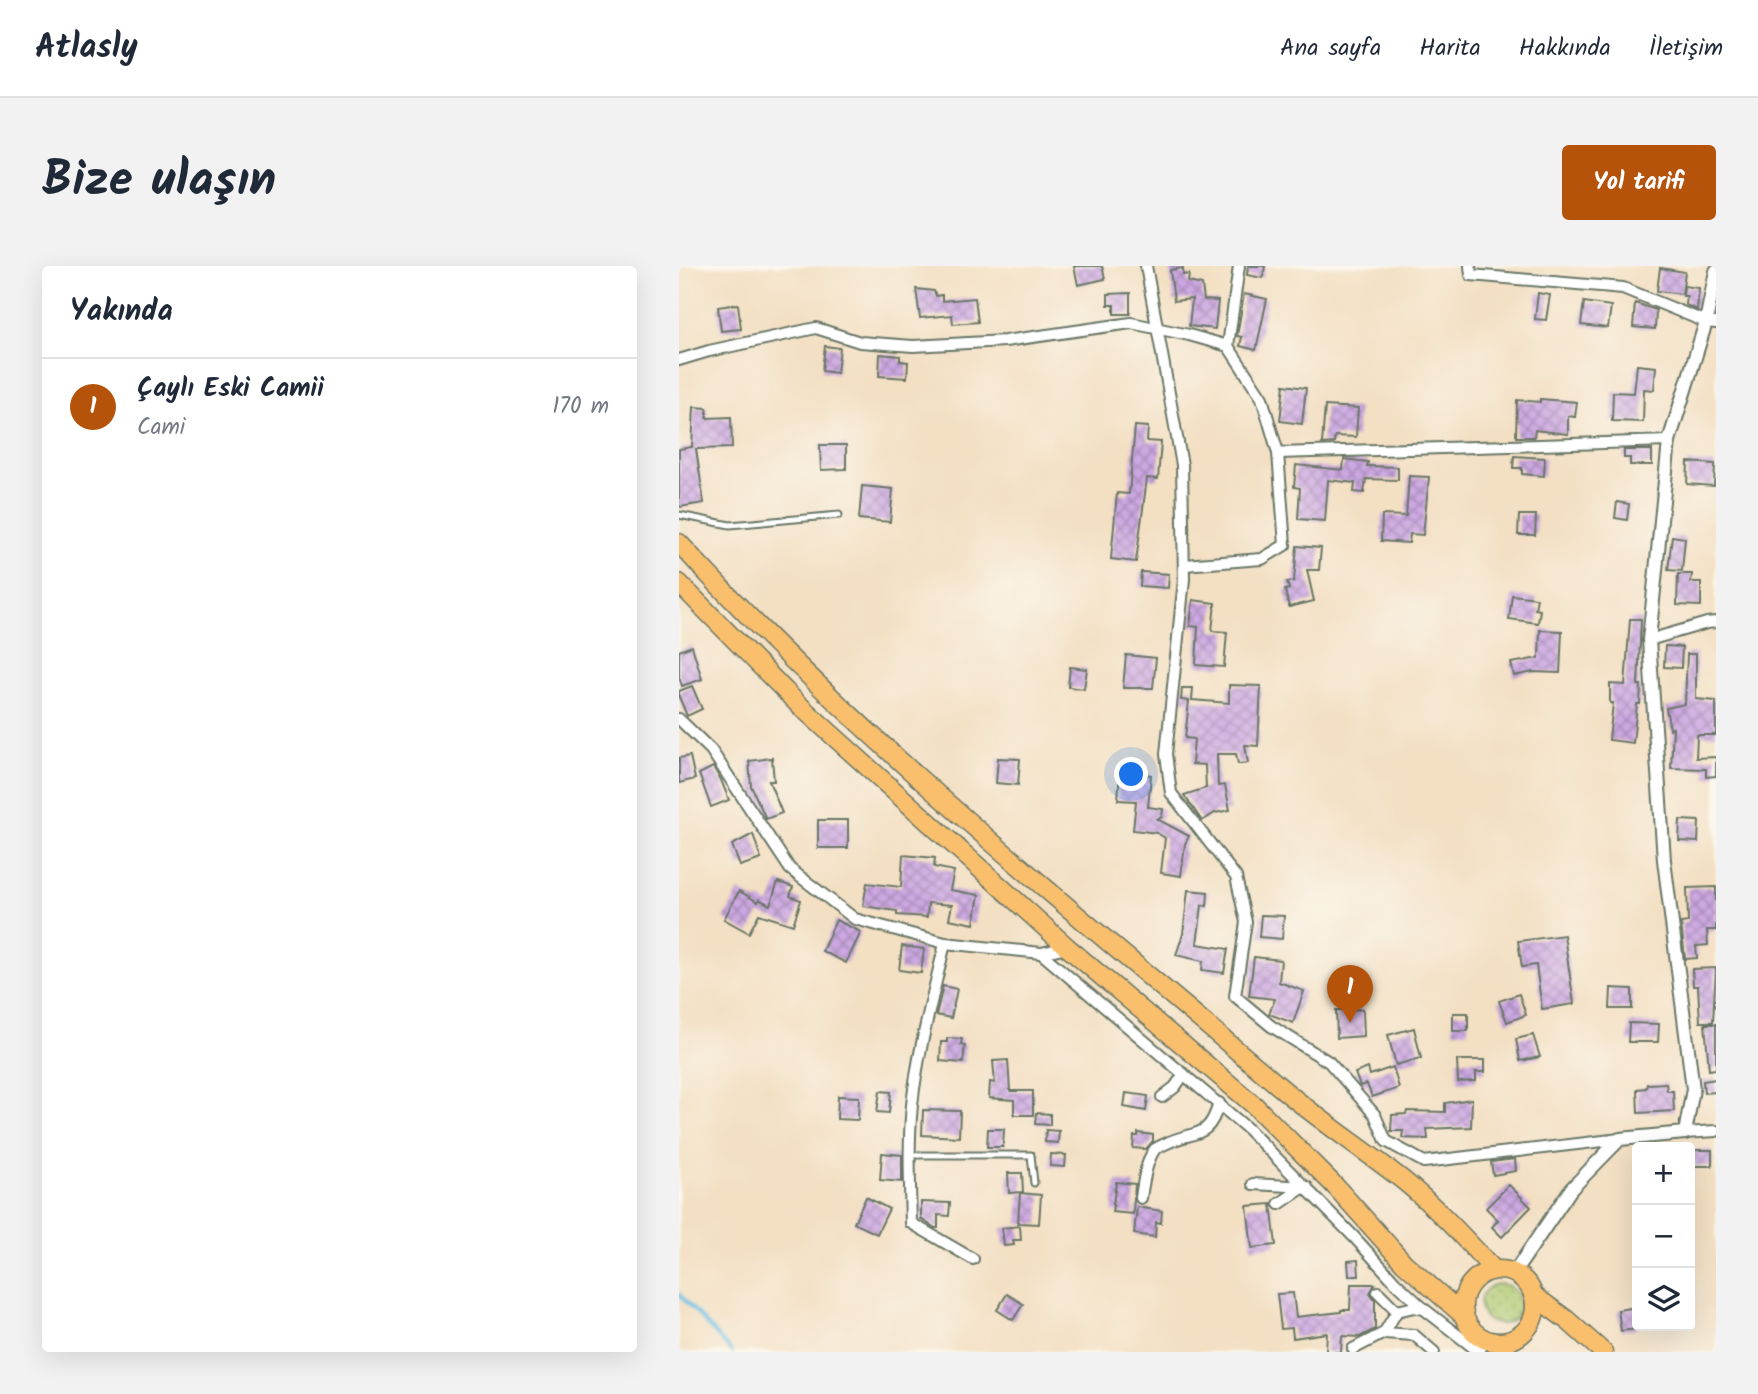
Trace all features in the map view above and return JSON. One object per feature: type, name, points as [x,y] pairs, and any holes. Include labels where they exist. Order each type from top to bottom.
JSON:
[{"type":"highway","points":[[679,543],[812,680],[935,790],[1281,1088],[1405,1182],[1455,1227],[1494,1270]]},
{"type":"highway","points":[[679,583],[798,704],[1067,947],[1254,1105],[1335,1186],[1404,1263],[1464,1316],[1488,1347],[1514,1339],[1529,1325],[1535,1306],[1533,1295],[1529,1286],[1514,1273],[1494,1270],[1484,1273],[1468,1286],[1463,1306],[1464,1316]]},
{"type":"highway","points":[[1533,1295],[1603,1352]]},
{"type":"street","points":[[1146,266],[1182,465],[1184,579],[1166,754],[1171,793],[1236,877],[1246,922],[1235,996],[1271,1026],[1329,1062],[1374,1115],[1387,1141],[1424,1162],[1620,1139],[1716,1131]]},
{"type":"street","points":[[1184,565],[1262,559],[1285,545],[1278,453],[1262,398],[1228,346],[1239,266]]},
{"type":"street","points":[[1470,266],[1471,275],[1623,288],[1711,323]]},
{"type":"street","points":[[1685,1133],[1693,1089],[1664,860],[1649,640],[1669,441],[1711,323],[1716,271]]},
{"type":"street","points":[[679,360],[816,328],[860,342],[913,346],[1005,341],[1131,323],[1228,346]]},
{"type":"street","points":[[1278,453],[1669,441]]},
{"type":"street","points":[[1649,640],[1716,622]]},
{"type":"street","points":[[679,719],[711,750],[790,869],[855,919],[945,943],[1041,953],[1067,947]]},
{"type":"street","points":[[945,943],[921,1048],[912,1105],[911,1223],[973,1259]]},
{"type":"street","points":[[1041,953],[1249,1129],[1424,1309],[1488,1347]]},
{"type":"street","points":[[1162,1097],[1175,1087],[1184,1074]]},
{"type":"street","points":[[1141,1198],[1143,1178],[1156,1149],[1173,1140],[1203,1132],[1214,1120],[1219,1103]]},
{"type":"street","points":[[1514,1273],[1571,1189],[1620,1139]]},
{"type":"street","points":[[1252,1184],[1304,1188]]},
{"type":"street","points":[[1279,1204],[1304,1188]]},
{"type":"street","points":[[1378,1292],[1398,1311]]},
{"type":"street","points":[[1353,1349],[1384,1333],[1398,1311],[1414,1307],[1424,1309]]},
{"type":"street","points":[[1384,1333],[1413,1335],[1434,1352]]},
{"type":"lane","points":[[679,515],[730,525],[839,516]]},
{"type":"lane","points":[[910,1155],[1031,1155],[1034,1183]]},
{"type":"green space","points":[[1500,1284],[1508,1285],[1514,1290],[1519,1296],[1519,1312],[1514,1318],[1508,1323],[1500,1324],[1492,1323],[1486,1318],[1481,1312],[1480,1304],[1481,1296],[1486,1290],[1492,1285]]},
{"type":"building","points":[[1074,266],[1102,266],[1105,279],[1078,285]]},
{"type":"building","points":[[1248,266],[1265,266],[1263,278],[1247,275]]},
{"type":"building","points":[[1183,268],[1183,275],[1189,274],[1188,282],[1202,285],[1204,300],[1218,301],[1215,329],[1189,326],[1192,299],[1174,301],[1170,270]]},
{"type":"building","points":[[1660,268],[1685,272],[1682,294],[1657,291]]},
{"type":"building","points":[[1684,286],[1699,288],[1697,310],[1686,305]]},
{"type":"building","points":[[916,289],[934,291],[936,296],[942,295],[942,301],[975,298],[978,322],[953,324],[952,315],[920,318]]},
{"type":"building","points":[[1130,293],[1130,314],[1114,314],[1114,305],[1108,305],[1108,294]]},
{"type":"building","points":[[1538,293],[1550,295],[1546,320],[1535,319]]},
{"type":"building","points":[[1244,294],[1267,299],[1256,350],[1240,346],[1242,337],[1237,336]]},
{"type":"building","points":[[1584,302],[1611,306],[1608,328],[1581,325]]},
{"type":"building","points":[[1635,303],[1656,310],[1655,329],[1633,327]]},
{"type":"building","points":[[738,304],[741,329],[721,331],[718,307]]},
{"type":"building","points":[[825,346],[840,348],[837,373],[822,371]]},
{"type":"building","points":[[880,354],[900,356],[900,361],[908,362],[907,378],[879,376]]},
{"type":"building","points":[[1637,365],[1656,367],[1654,390],[1644,389],[1643,422],[1612,421],[1613,392],[1634,393]]},
{"type":"building","points":[[1284,385],[1306,388],[1302,424],[1280,421]]},
{"type":"building","points":[[1540,399],[1577,402],[1575,417],[1568,416],[1568,434],[1535,430],[1534,437],[1516,437],[1517,400],[1540,402]]},
{"type":"building","points":[[1325,406],[1358,408],[1356,437],[1335,436],[1334,443],[1322,444]]},
{"type":"building","points":[[694,407],[707,408],[707,418],[731,417],[732,448],[696,449],[704,503],[679,507],[679,449],[692,447]]},
{"type":"building","points":[[1135,426],[1148,427],[1147,441],[1161,442],[1158,479],[1147,478],[1136,562],[1111,559],[1117,493],[1129,494]]},
{"type":"building","points":[[820,445],[846,445],[846,469],[821,470]]},
{"type":"building","points":[[1624,450],[1652,450],[1652,465],[1630,465],[1630,458],[1624,458]]},
{"type":"building","points":[[1514,456],[1545,458],[1544,476],[1522,474],[1522,468],[1513,468]]},
{"type":"building","points":[[1344,459],[1368,462],[1367,466],[1398,467],[1398,480],[1366,479],[1364,493],[1354,492],[1355,483],[1328,480],[1325,521],[1298,519],[1300,488],[1294,487],[1296,465],[1343,470]]},
{"type":"building","points":[[1688,462],[1715,464],[1714,486],[1687,484]]},
{"type":"building","points":[[1409,476],[1429,477],[1423,535],[1410,534],[1409,543],[1381,541],[1382,515],[1406,516]]},
{"type":"building","points":[[862,486],[893,489],[890,522],[859,519]]},
{"type":"building","points":[[1617,502],[1629,504],[1627,520],[1615,518]]},
{"type":"building","points":[[1519,515],[1536,515],[1535,535],[1518,535]]},
{"type":"building","points":[[1672,536],[1685,538],[1682,571],[1668,570]]},
{"type":"building","points":[[1297,546],[1321,548],[1319,570],[1307,570],[1314,601],[1289,607],[1285,590],[1289,589],[1287,582],[1294,581]]},
{"type":"building","points":[[1141,572],[1169,574],[1168,588],[1140,586]]},
{"type":"building","points":[[1678,574],[1692,574],[1691,582],[1701,582],[1701,606],[1677,605]]},
{"type":"building","points":[[1512,595],[1537,598],[1535,609],[1540,610],[1538,623],[1509,619]]},
{"type":"building","points":[[1193,600],[1215,603],[1212,631],[1227,632],[1224,667],[1196,665],[1198,627],[1190,626]]},
{"type":"building","points":[[1630,619],[1641,619],[1638,685],[1641,685],[1640,704],[1637,704],[1633,743],[1609,740],[1613,703],[1610,703],[1610,684],[1625,685]]},
{"type":"building","points":[[1540,630],[1562,631],[1560,673],[1533,672],[1514,676],[1511,663],[1539,658]]},
{"type":"building","points":[[692,646],[702,679],[682,686],[679,677],[679,651]]},
{"type":"building","points":[[1665,646],[1682,647],[1681,668],[1664,667]]},
{"type":"building","points":[[1687,654],[1696,654],[1696,699],[1716,701],[1716,735],[1697,735],[1696,758],[1716,757],[1716,776],[1706,777],[1706,769],[1671,768],[1673,728],[1670,729],[1666,708],[1685,704]]},
{"type":"building","points":[[1126,655],[1156,658],[1153,688],[1123,688]]},
{"type":"building","points":[[1070,667],[1087,669],[1084,689],[1068,687]]},
{"type":"building","points":[[1229,685],[1261,686],[1258,746],[1245,745],[1248,763],[1238,764],[1236,754],[1217,754],[1218,786],[1225,785],[1230,810],[1215,813],[1202,821],[1184,795],[1206,788],[1205,765],[1192,764],[1194,739],[1185,738],[1189,701],[1181,700],[1182,688],[1193,688],[1192,700],[1229,703]]},
{"type":"building","points":[[692,686],[702,709],[687,716],[679,691]]},
{"type":"building","points":[[690,756],[695,779],[679,783],[679,758]]},
{"type":"building","points":[[772,758],[774,781],[769,781],[782,813],[766,819],[751,786],[749,761]]},
{"type":"building","points":[[998,758],[1020,759],[1018,785],[996,783]]},
{"type":"building","points":[[713,767],[729,800],[711,807],[699,774]]},
{"type":"building","points":[[1120,772],[1151,775],[1148,807],[1163,809],[1162,817],[1157,819],[1189,836],[1185,844],[1181,876],[1161,873],[1165,838],[1157,833],[1133,830],[1136,801],[1118,800]]},
{"type":"building","points":[[818,820],[848,820],[848,848],[818,848]]},
{"type":"building","points":[[1680,820],[1699,821],[1698,842],[1679,841]]},
{"type":"building","points":[[753,834],[761,859],[740,866],[732,845]]},
{"type":"building","points":[[903,855],[935,858],[934,867],[954,871],[950,890],[979,895],[974,924],[949,919],[952,905],[928,903],[927,917],[897,915],[897,911],[863,906],[867,883],[901,887]]},
{"type":"building","points":[[778,882],[793,887],[790,896],[801,900],[793,925],[759,914],[749,933],[724,919],[739,891],[758,902],[759,899],[770,905]]},
{"type":"building","points":[[1716,887],[1716,930],[1707,930],[1708,945],[1696,946],[1697,958],[1685,959],[1681,923],[1688,922],[1687,888]]},
{"type":"building","points":[[1188,890],[1208,892],[1207,906],[1202,905],[1197,944],[1228,949],[1224,973],[1202,970],[1203,961],[1176,955],[1183,934]]},
{"type":"building","points":[[1261,915],[1284,916],[1282,939],[1259,937]]},
{"type":"building","points":[[836,920],[861,932],[846,963],[822,951]]},
{"type":"building","points":[[1564,935],[1574,1004],[1542,1009],[1536,965],[1522,967],[1518,941]]},
{"type":"building","points":[[902,946],[924,949],[921,973],[899,970]]},
{"type":"building","points":[[1254,957],[1281,960],[1279,982],[1304,991],[1293,1023],[1269,1014],[1275,999],[1249,996]]},
{"type":"building","points":[[1716,968],[1713,1022],[1700,1022],[1698,986],[1693,986],[1692,969]]},
{"type":"building","points":[[943,986],[957,989],[951,1018],[936,1015]]},
{"type":"building","points":[[1611,988],[1632,989],[1632,1009],[1610,1009]]},
{"type":"building","points":[[1519,994],[1526,1015],[1507,1022],[1499,1001]]},
{"type":"building","points":[[1363,1009],[1364,1036],[1337,1038],[1336,1010]]},
{"type":"building","points":[[1453,1013],[1468,1013],[1468,1031],[1453,1031]]},
{"type":"building","points":[[1629,1023],[1659,1024],[1658,1042],[1628,1042]]},
{"type":"building","points":[[1705,1024],[1716,1024],[1716,1069],[1709,1070]]},
{"type":"building","points":[[1414,1028],[1421,1058],[1396,1065],[1388,1035]]},
{"type":"building","points":[[1533,1035],[1540,1057],[1520,1061],[1516,1039]]},
{"type":"building","points":[[947,1038],[962,1039],[961,1044],[965,1045],[963,1063],[940,1061],[941,1042],[947,1042]]},
{"type":"building","points":[[1008,1060],[1010,1091],[1033,1091],[1033,1115],[1014,1115],[1014,1100],[989,1098],[990,1082],[995,1083],[993,1061]]},
{"type":"building","points":[[1457,1060],[1485,1060],[1485,1072],[1476,1072],[1476,1081],[1458,1082]]},
{"type":"building","points":[[1393,1067],[1399,1088],[1372,1097],[1367,1084],[1360,1086],[1355,1073],[1368,1068],[1370,1075]]},
{"type":"building","points":[[1716,1079],[1716,1092],[1704,1093],[1703,1081]]},
{"type":"building","points":[[1666,1083],[1667,1091],[1673,1091],[1674,1111],[1638,1113],[1637,1089],[1646,1088],[1647,1084]]},
{"type":"building","points":[[880,1091],[891,1092],[889,1113],[877,1112]]},
{"type":"building","points":[[1126,1093],[1148,1096],[1146,1111],[1124,1107]]},
{"type":"building","points":[[838,1096],[859,1097],[858,1120],[837,1119]]},
{"type":"building","points":[[1472,1099],[1471,1127],[1427,1129],[1428,1139],[1402,1138],[1403,1131],[1391,1131],[1392,1115],[1406,1114],[1407,1111],[1445,1112],[1445,1103]]},
{"type":"building","points":[[923,1110],[960,1111],[959,1137],[922,1135]]},
{"type":"building","points":[[1036,1113],[1050,1114],[1050,1125],[1035,1124]]},
{"type":"building","points":[[988,1129],[1004,1129],[1003,1147],[987,1147]]},
{"type":"building","points":[[1046,1130],[1059,1131],[1058,1143],[1045,1142]]},
{"type":"building","points":[[1138,1133],[1153,1135],[1153,1141],[1146,1149],[1133,1148],[1134,1136],[1138,1136]]},
{"type":"building","points":[[1695,1150],[1712,1150],[1712,1166],[1695,1166]]},
{"type":"building","points":[[882,1153],[902,1155],[902,1182],[880,1180]]},
{"type":"building","points":[[1051,1154],[1066,1155],[1065,1167],[1050,1166]]},
{"type":"building","points":[[1515,1159],[1516,1171],[1493,1175],[1491,1162]]},
{"type":"building","points":[[1008,1173],[1022,1173],[1023,1192],[1009,1193]]},
{"type":"building","points":[[1116,1182],[1135,1184],[1133,1214],[1112,1212]]},
{"type":"building","points":[[1509,1185],[1531,1207],[1502,1237],[1492,1227],[1498,1220],[1486,1208]]},
{"type":"building","points":[[1020,1193],[1041,1195],[1039,1224],[1018,1223]]},
{"type":"building","points":[[866,1197],[889,1209],[877,1234],[854,1223]]},
{"type":"building","points":[[921,1202],[950,1203],[949,1216],[938,1215],[938,1228],[935,1228],[921,1219]]},
{"type":"building","points":[[1271,1204],[1276,1245],[1252,1248],[1247,1206]]},
{"type":"building","points":[[1137,1207],[1162,1211],[1161,1223],[1156,1222],[1155,1237],[1134,1234]]},
{"type":"building","points":[[1020,1226],[1021,1240],[1013,1240],[1014,1245],[1004,1246],[1002,1228]]},
{"type":"building","points":[[1358,1260],[1359,1276],[1349,1276],[1348,1261]]},
{"type":"building","points":[[1351,1284],[1375,1284],[1370,1293],[1375,1300],[1375,1329],[1360,1337],[1342,1336],[1341,1352],[1326,1352],[1327,1333],[1293,1338],[1292,1328],[1281,1329],[1277,1294],[1293,1293],[1296,1317],[1341,1312],[1350,1310]]},
{"type":"building","points":[[1007,1294],[1023,1304],[1013,1320],[997,1310]]},
{"type":"building","points":[[1632,1308],[1632,1330],[1621,1331],[1618,1310]]},
{"type":"waterway","points":[[679,1294],[732,1352]]},
{"type":"place","name":"Çaylı Eski Camii","points":[[1350,1023]]}]
